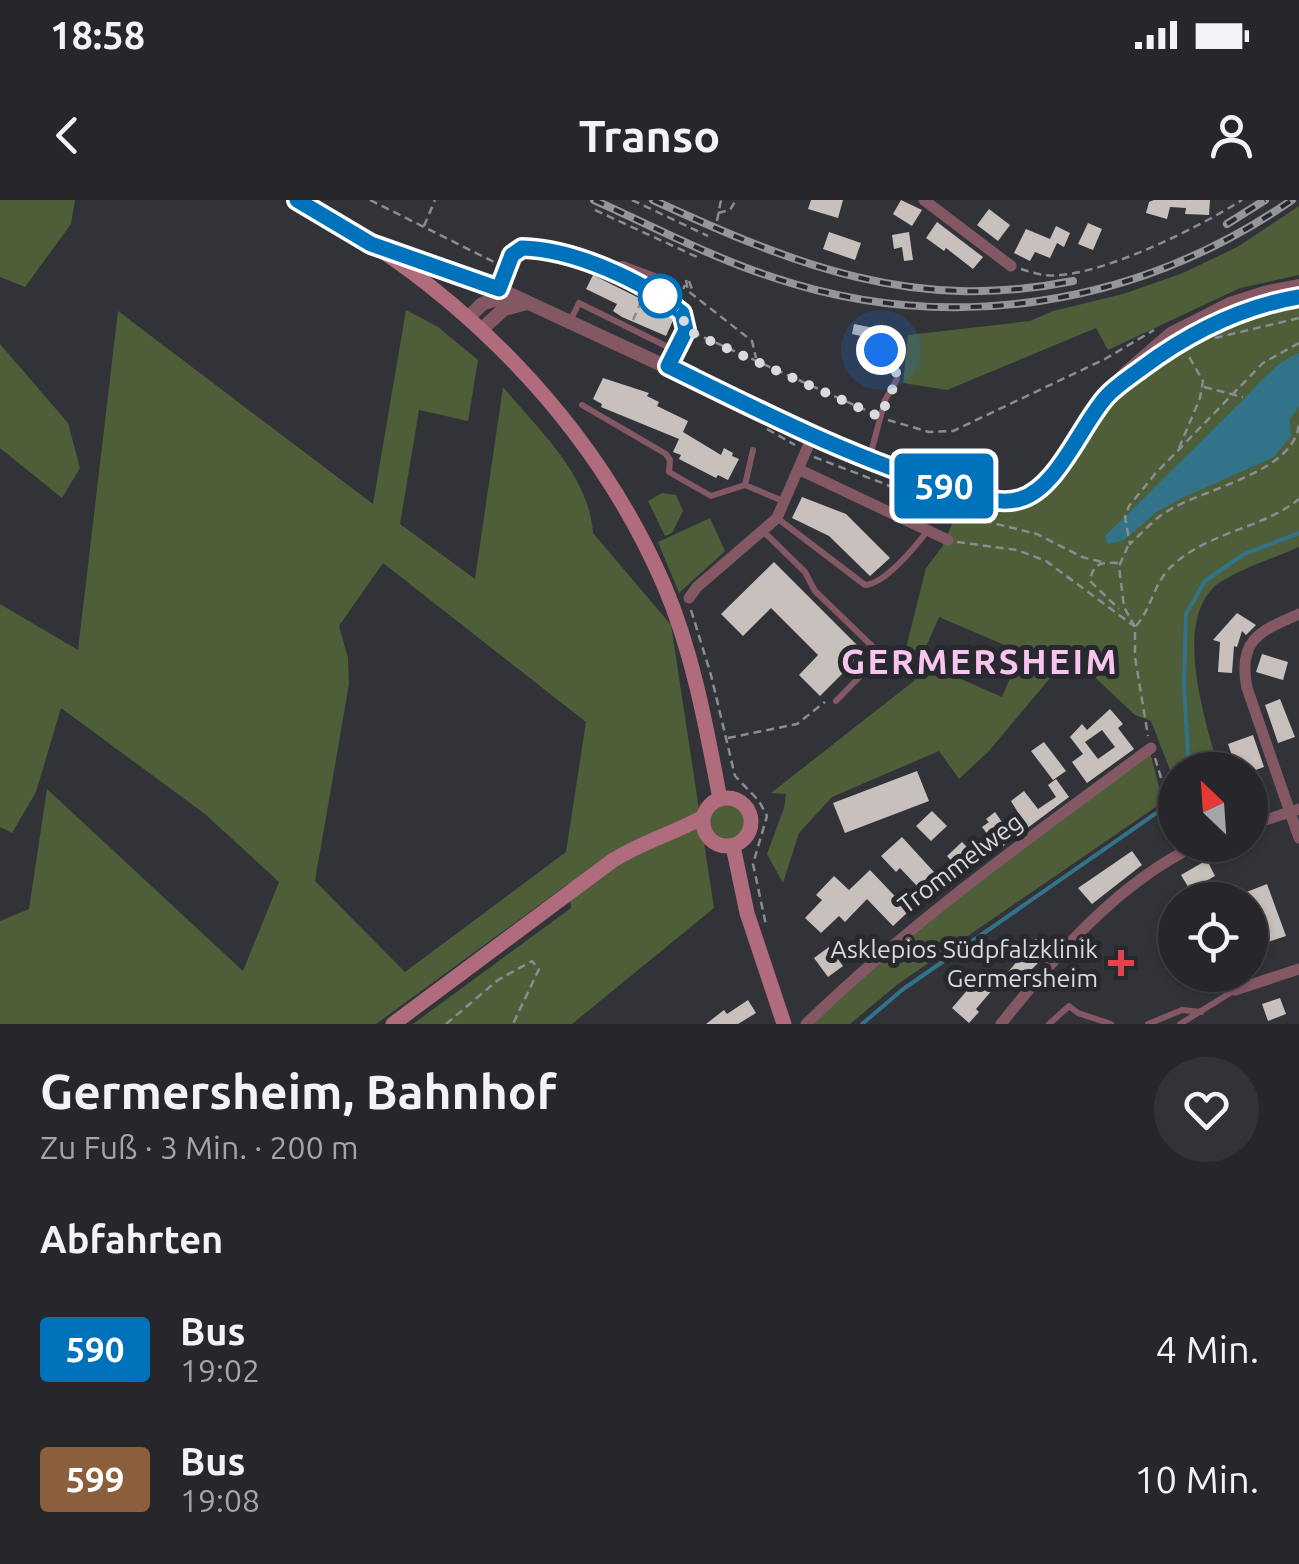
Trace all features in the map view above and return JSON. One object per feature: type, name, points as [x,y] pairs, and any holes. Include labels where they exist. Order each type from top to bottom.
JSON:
[{"type":"main road","points":[[297,200],[371,244],[482,329],[573,430],[614,490],[665,588],[700,691],[720,798]]},
{"type":"main road","points":[[711,842],[703,829],[703,818],[707,807],[720,798],[742,803],[750,816],[750,831],[732,846]]},
{"type":"main road","points":[[393,1024],[612,860],[633,847],[674,834],[703,818]]},
{"type":"main road","points":[[674,834],[732,846]]},
{"type":"main road","points":[[732,846],[747,913],[783,1022]]},
{"type":"street","points":[[924,200],[1011,266]]},
{"type":"street","points":[[371,244],[528,302],[668,366],[809,444],[1004,502],[1036,492],[1049,480],[1110,393],[1175,339],[1230,304],[1299,286]]},
{"type":"street","points":[[468,318],[503,292]]},
{"type":"street","points":[[1175,339],[1234,314],[1299,297]]},
{"type":"street","points":[[482,329],[504,309],[528,302]]},
{"type":"street","points":[[689,598],[777,518],[809,444]]},
{"type":"street","points":[[798,469],[948,540]]},
{"type":"street","points":[[1299,614],[1271,626],[1254,639],[1246,651],[1244,669],[1247,688],[1295,810],[1299,838]]},
{"type":"street","name":"Trommelweg","points":[[806,1024],[862,969],[935,908],[1151,748]]},
{"type":"street","points":[[1268,820],[1295,810]]},
{"type":"street","points":[[1000,1024],[1050,964],[1108,907],[1163,862]]},
{"type":"street","points":[[1268,978],[1299,968]]},
{"type":"lane","points":[[503,292],[512,255],[528,247],[604,268],[662,297],[686,318],[686,330],[668,366]]},
{"type":"lane","points":[[604,268],[623,264],[655,276],[662,297]]},
{"type":"lane","points":[[570,322],[579,303],[678,349]]},
{"type":"lane","points":[[869,461],[880,417],[897,379],[894,358],[881,350]]},
{"type":"lane","points":[[582,406],[666,454],[669,472],[711,496],[745,485],[784,502]]},
{"type":"lane","points":[[745,485],[753,450]]},
{"type":"lane","points":[[777,518],[865,585],[874,584],[914,549],[928,529]]},
{"type":"lane","points":[[764,532],[805,572],[815,591],[874,648],[875,661],[836,701]]},
{"type":"lane","points":[[1180,1024],[1231,992]]},
{"type":"lane","points":[[1050,1024],[1066,1007],[1111,1024]]},
{"type":"lane","points":[[1148,1024],[1182,1010],[1202,1013]]},
{"type":"lane","points":[[1078,1013],[1091,1024]]},
{"type":"lane","points":[[1198,1024],[1202,1013]]},
{"type":"path","points":[[370,200],[506,267]]},
{"type":"path","points":[[423,228],[435,200]]},
{"type":"path","points":[[632,200],[708,236]]},
{"type":"path","points":[[717,221],[721,200]]},
{"type":"path","points":[[718,213],[730,210],[736,200]]},
{"type":"path","points":[[1011,266],[1046,276],[1132,256],[1218,216],[1242,200]]},
{"type":"path","points":[[595,210],[697,257]]},
{"type":"path","points":[[675,307],[687,282],[693,293],[752,342],[756,360]]},
{"type":"path","points":[[630,328],[647,289]]},
{"type":"path","points":[[1202,343],[1299,318]]},
{"type":"path","points":[[686,330],[880,417],[929,432],[953,431],[1104,360],[1160,327],[1175,339],[1200,372],[1200,398],[1178,449]]},
{"type":"path","points":[[1130,544],[1125,517],[1129,506],[1178,449],[1264,363],[1299,343]]},
{"type":"path","points":[[1202,386],[1244,397]]},
{"type":"path","points":[[1200,398],[1212,389]]},
{"type":"path","points":[[1119,609],[1120,563],[1130,544],[1166,512],[1270,465],[1289,450],[1299,432],[1299,422]]},
{"type":"path","points":[[809,444],[810,456],[885,484],[936,510],[1036,534],[1082,557],[1120,563]]},
{"type":"path","points":[[1214,488],[1218,497]]},
{"type":"path","points":[[1158,769],[1135,657],[1136,627],[1154,592],[1167,572],[1188,552],[1284,510],[1299,499]]},
{"type":"path","points":[[948,540],[1017,550],[1046,561],[1119,609],[1136,627]]},
{"type":"path","points":[[1102,562],[1091,572],[1090,581],[1136,627]]},
{"type":"path","points":[[689,598],[736,776],[759,801],[766,816],[766,828],[753,864],[768,932]]},
{"type":"path","points":[[726,739],[797,724],[824,702],[836,701]]},
{"type":"path","points":[[446,1024],[498,980],[532,961],[539,968],[514,1024]]},
{"type":"green space","points":[[0,200],[75,200],[71,224],[25,287],[0,277]]},
{"type":"green space","points":[[1299,206],[1299,275],[1240,288],[1108,350],[1096,328],[947,390],[903,383],[908,335],[1030,321],[1053,311],[1123,294],[1183,273],[1239,246]]},
{"type":"green space","points":[[1299,300],[1299,547],[1222,581],[1206,597],[1197,618],[1196,670],[1214,752],[1163,752],[1151,721],[1135,715],[1070,654],[989,751],[959,779],[939,751],[832,797],[799,833],[783,883],[767,854],[786,794],[771,793],[924,673],[905,652],[926,568],[942,547],[961,503],[1005,512],[1026,508],[1051,491],[1114,398],[1152,366],[1236,316]],"holes":[[[939,617],[1021,652],[1002,697],[920,661]]]},
{"type":"green space","points":[[406,310],[438,327],[478,360],[468,421],[419,410],[400,524],[475,579],[503,387],[572,473],[589,512],[593,533],[671,625],[714,908],[572,1024],[413,1024],[571,908],[568,884],[376,1024],[0,1024],[0,921],[29,909],[47,789],[243,971],[279,882],[205,814],[61,708],[36,792],[12,833],[0,827],[0,604],[78,650],[118,311],[373,504]],"holes":[[[383,563],[586,722],[566,852],[405,972],[315,881],[349,684],[348,658],[339,626]]]},
{"type":"green space","points":[[0,344],[68,423],[80,468],[62,498],[0,448]]},
{"type":"green space","points":[[662,493],[676,495],[683,511],[672,533],[665,536],[648,501]]},
{"type":"green space","points":[[710,518],[725,551],[679,593],[658,542]]},
{"type":"green space","points":[[1150,752],[1158,783],[1158,805],[898,984],[850,1024],[812,1024],[928,918]]},
{"type":"green space","points":[[727,805],[739,810],[744,822],[739,834],[727,839],[715,834],[710,822],[715,810]]},
{"type":"water","points":[[1299,353],[1299,407],[1290,419],[1291,436],[1274,457],[1182,498],[1157,512],[1124,540],[1108,544],[1105,536],[1267,375]]},
{"type":"building","points":[[811,200],[843,200],[838,218],[808,209]]},
{"type":"building","points":[[901,200],[922,210],[912,226],[893,214]]},
{"type":"building","points":[[1210,200],[1209,215],[1185,214],[1186,208],[1170,207],[1167,219],[1146,213],[1149,202]]},
{"type":"building","points":[[989,209],[1010,225],[998,241],[977,225]]},
{"type":"building","points":[[937,222],[983,257],[973,269],[926,238]]},
{"type":"building","points":[[1088,223],[1102,229],[1093,250],[1078,244]]},
{"type":"building","points":[[1056,226],[1070,233],[1064,247],[1057,243],[1050,258],[1035,252],[1030,261],[1014,253],[1026,229],[1050,239]]},
{"type":"building","points":[[829,232],[861,243],[855,260],[823,249]]},
{"type":"building","points":[[909,232],[913,260],[904,261],[902,247],[894,249],[892,235]]},
{"type":"building","points":[[593,275],[675,316],[666,336],[622,317],[613,311],[617,304],[586,289]]},
{"type":"building","points":[[854,324],[884,330],[881,341],[870,338],[868,346],[859,344],[861,336],[852,334]]},
{"type":"building","points":[[603,378],[649,393],[647,396],[659,402],[657,406],[688,421],[683,432],[721,455],[724,448],[733,453],[739,459],[728,480],[679,459],[681,455],[673,452],[679,439],[601,407],[593,399]]},
{"type":"building","points":[[802,497],[846,514],[890,558],[870,576],[829,536],[792,518]]},
{"type":"building","points":[[774,562],[864,652],[820,696],[799,675],[818,655],[771,608],[743,636],[721,614]]},
{"type":"building","points":[[1237,613],[1256,625],[1246,635],[1242,631],[1237,647],[1234,646],[1232,673],[1218,672],[1220,642],[1213,640]]},
{"type":"building","points":[[1262,654],[1288,662],[1283,680],[1256,672]]},
{"type":"building","points":[[1280,699],[1295,737],[1278,743],[1265,705]]},
{"type":"building","points":[[1110,709],[1123,724],[1118,728],[1134,749],[1087,783],[1072,762],[1083,754],[1070,737],[1082,724],[1087,730]],"holes":[[[1102,730],[1115,747],[1098,759],[1085,742]]]},
{"type":"building","points":[[1253,735],[1259,752],[1231,752],[1228,744]]},
{"type":"building","points":[[1044,742],[1066,771],[1053,780],[1031,751]]},
{"type":"building","points":[[917,771],[929,801],[845,833],[833,803]]},
{"type":"building","points":[[1056,779],[1069,797],[994,853],[989,846],[994,843],[982,827],[989,822],[986,819],[995,812],[1004,825],[1019,814],[1011,801],[1024,791],[1038,809],[1056,797],[1048,785]]},
{"type":"building","points":[[932,811],[947,826],[931,841],[916,826]]},
{"type":"building","points":[[902,837],[945,884],[929,899],[925,895],[921,899],[912,890],[917,886],[881,856]]},
{"type":"building","points":[[962,842],[981,862],[965,876],[947,856]]},
{"type":"building","points":[[1132,851],[1142,865],[1092,904],[1078,888]]},
{"type":"building","points":[[1208,862],[1215,876],[1204,882],[1185,882],[1181,875]]},
{"type":"building","points":[[870,870],[909,911],[893,926],[867,899],[845,922],[839,916],[821,933],[805,918],[822,900],[816,895],[834,876],[849,890]]},
{"type":"building","points":[[1268,887],[1286,936],[1268,942]]},
{"type":"building","points":[[1036,939],[1050,951],[1019,982],[1008,972]]},
{"type":"building","points":[[829,947],[843,966],[828,977],[814,958]]},
{"type":"building","points":[[982,973],[999,982],[969,1023],[952,1008]]},
{"type":"building","points":[[1280,998],[1286,1014],[1268,1021],[1262,1004]]},
{"type":"building","points":[[748,1000],[756,1013],[738,1024],[706,1024],[724,1010],[727,1014]]},
{"type":"waterway","points":[[1188,752],[1186,614],[1205,581],[1244,554],[1299,533]]},
{"type":"waterway","points":[[862,1024],[902,990],[1158,812]]},
{"type":"railway","points":[[594,200],[769,276],[836,295],[904,305],[972,307],[1039,301],[1105,287],[1170,266],[1232,236],[1292,200]]},
{"type":"railway","points":[[653,200],[806,263],[907,287],[960,291],[1073,281]]},
{"type":"railway","points":[[1227,224],[1265,200]]},
{"type":"bus line","name":"590","points":[[297,200],[371,244],[499,289],[506,267],[518,249],[528,247],[591,263],[657,294],[686,318],[684,336],[668,366],[869,461],[1004,502],[1036,492],[1049,480],[1110,393],[1150,362],[1234,314],[1299,297]]},
{"type":"place","name":"Asklepios Südpfalzklinik Germersheim","points":[[1121,963]]},
{"type":"district","name":"GERMERSHEIM","points":[[980,662]]},
{"type":"route","points":[[660,296],[686,318],[686,330],[880,417],[897,379],[894,358],[881,350]]}]
